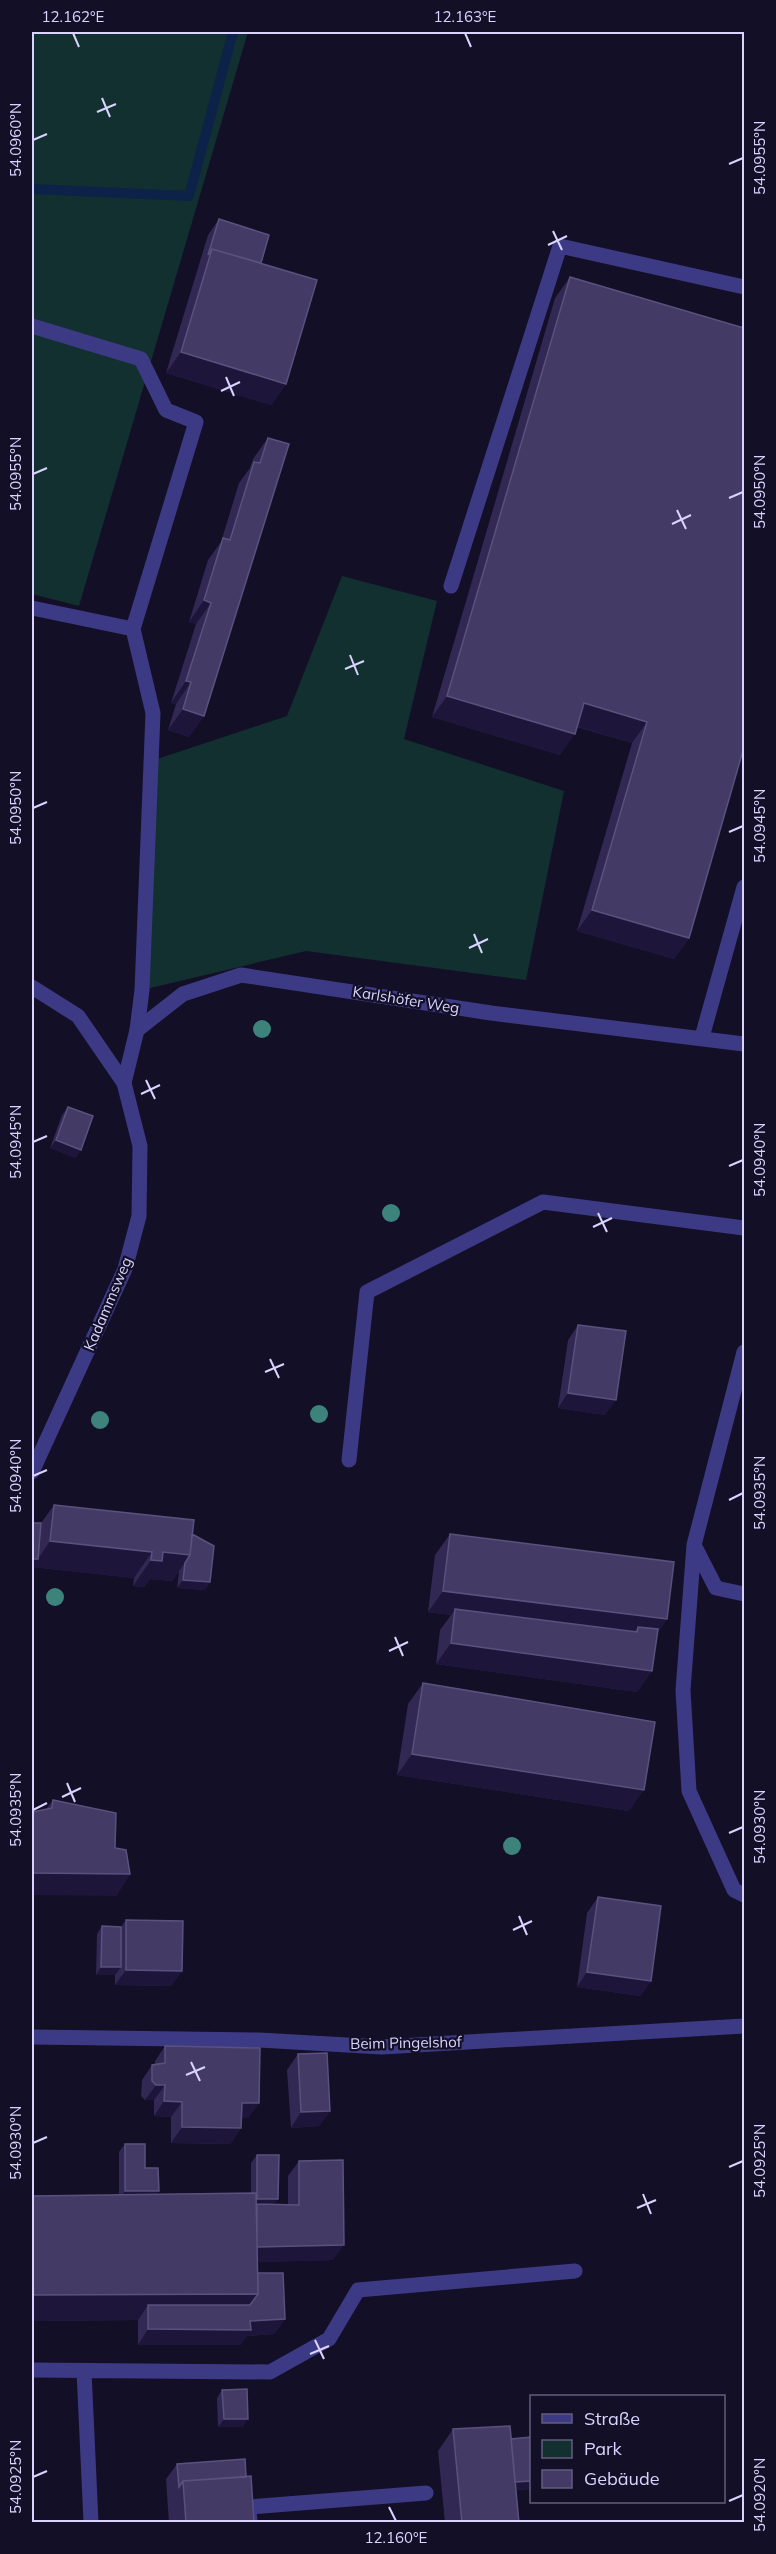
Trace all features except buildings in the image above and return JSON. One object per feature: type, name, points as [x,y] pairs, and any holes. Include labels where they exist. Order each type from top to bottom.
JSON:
[{"type":"street","points":[[450,586],[560,246],[744,286]]},
{"type":"street","points":[[32,326],[141,359],[166,410],[196,422],[133,630],[153,713],[142,990],[124,1083]]},
{"type":"street","points":[[32,608],[133,630]]},
{"type":"street","points":[[702,1037],[744,887]]},
{"type":"street","name":"Karlshöfer Weg","points":[[136,1030],[183,994],[241,975],[491,1013],[702,1037],[744,1044]]},
{"type":"street","name":"Kadammsweg","points":[[32,987],[78,1016],[124,1083],[140,1146],[139,1216],[125,1269],[32,1472]]},
{"type":"street","points":[[349,1461],[367,1292],[543,1202],[744,1228]]},
{"type":"street","points":[[744,1352],[694,1545],[683,1690],[689,1791],[734,1890],[744,1895]]},
{"type":"street","points":[[694,1545],[716,1588],[744,1594]]},
{"type":"street","name":"Beim Pingelshof","points":[[32,2037],[260,2040],[382,2047],[744,2026]]},
{"type":"street","points":[[32,2370],[270,2372],[329,2339],[358,2290],[575,2271]]},
{"type":"street","points":[[84,2371],[91,2523]]},
{"type":"street","points":[[250,2523],[249,2507],[426,2493]]},
{"type":"green space","points":[[32,32],[248,32],[79,606],[32,594]]},
{"type":"green space","points":[[342,576],[437,601],[404,739],[564,791],[526,980],[306,951],[142,990],[151,761],[287,716]]},
{"type":"waterway","points":[[32,189],[189,196],[233,32]]}]
